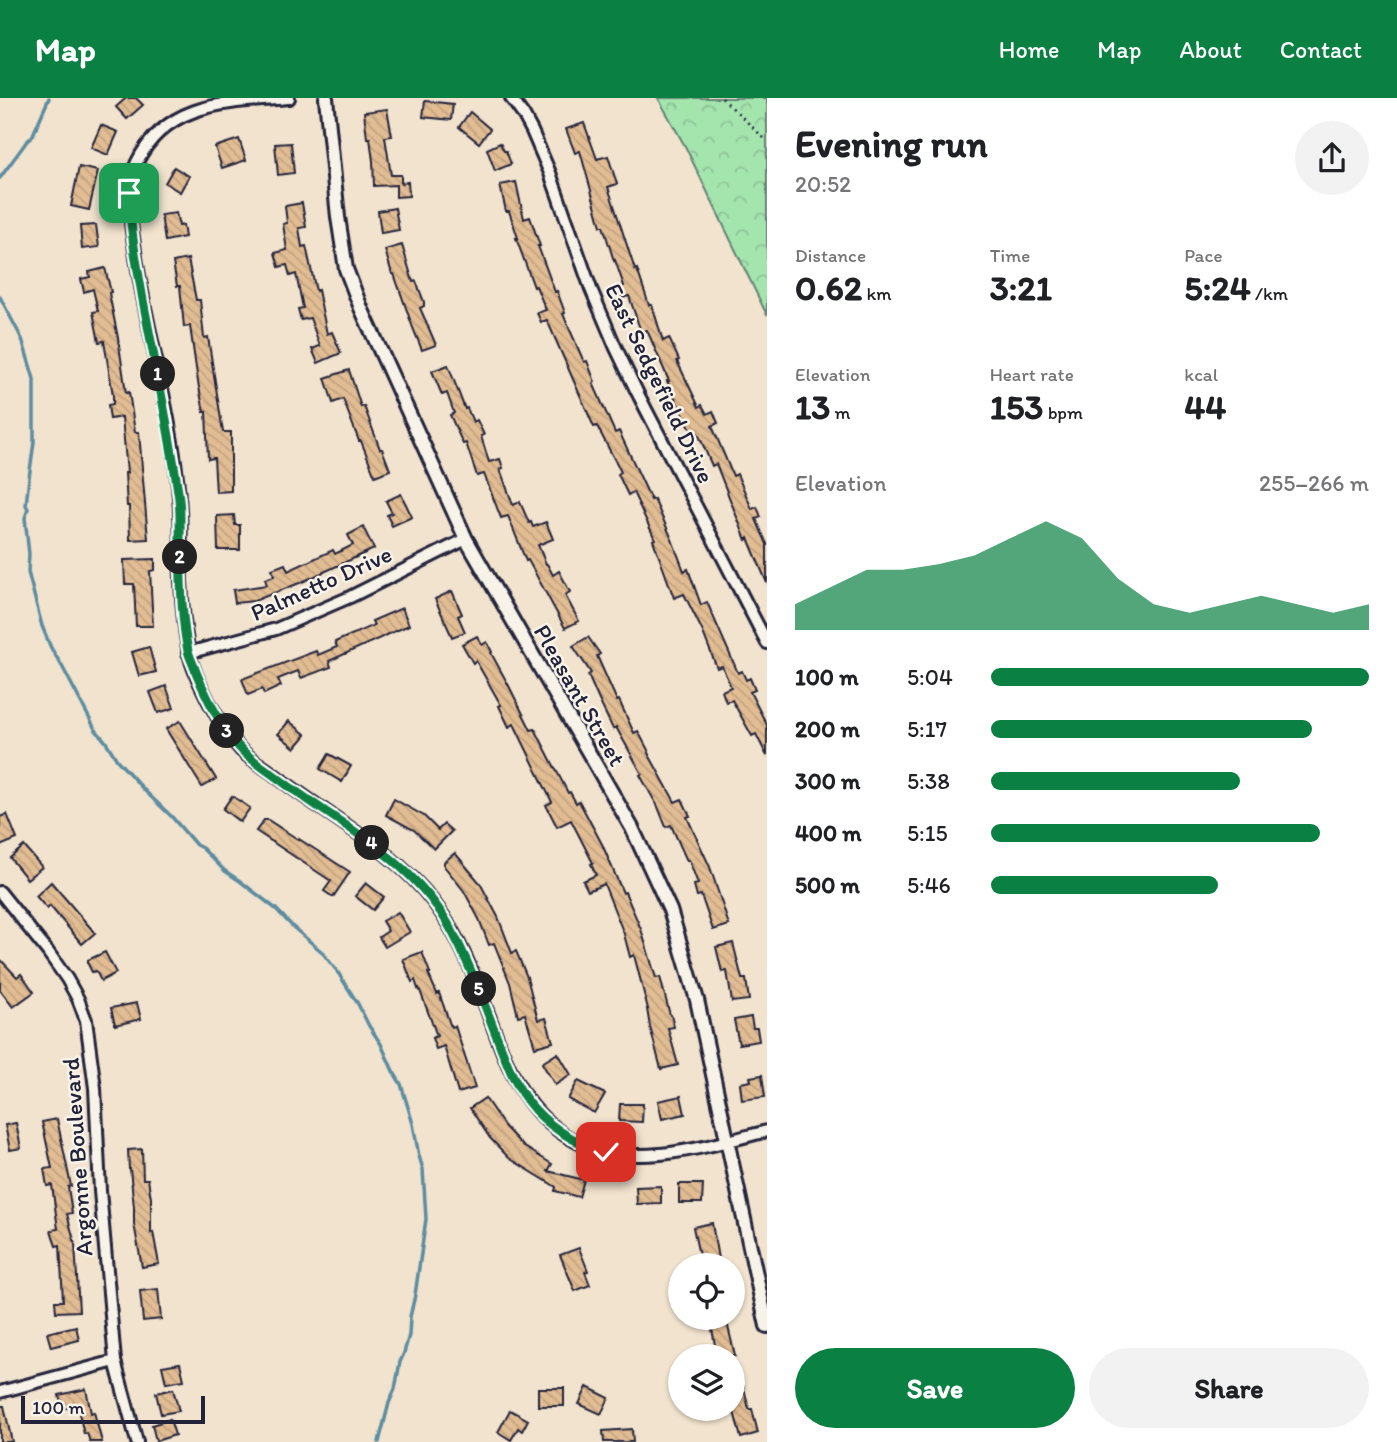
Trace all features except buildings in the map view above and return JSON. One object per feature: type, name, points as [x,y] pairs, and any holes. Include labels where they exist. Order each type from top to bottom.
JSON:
[{"type":"street","points":[[289,98],[201,108],[180,116],[170,122],[139,156],[131,177],[130,215],[136,261],[179,498],[181,587],[188,653],[209,702],[240,749],[373,845],[416,881],[434,903],[460,946],[518,1086],[542,1118],[555,1128],[591,1148],[622,1154],[673,1152],[767,1131]]},
{"type":"street","name":"Pleasant Street","points":[[326,98],[346,269],[361,308],[466,539],[632,828],[670,910],[698,1000],[767,1326]]},
{"type":"street","name":"East Sedgefield Drive","points":[[511,98],[532,131],[550,173],[591,289],[615,346],[767,643]]},
{"type":"street","name":"Palmetto Drive","points":[[188,653],[276,629],[350,597],[466,539]]},
{"type":"street","name":"Argonne Boulevard","points":[[0,892],[67,979],[86,1020],[95,1088],[100,1191],[115,1361],[138,1442]]},
{"type":"street","points":[[0,1392],[115,1361]]},
{"type":"path","points":[[722,98],[767,141]]},
{"type":"green space","points":[[658,98],[767,98],[767,315],[686,148]]},
{"type":"waterway","points":[[0,178],[32,137],[49,98]]},
{"type":"waterway","points":[[0,297],[22,339],[34,379],[34,442],[25,518],[28,572],[42,626],[51,648],[95,729],[117,760],[196,845],[225,871],[276,909],[321,951],[358,1004],[401,1084],[423,1169],[426,1219],[409,1335],[379,1442]]},
{"type":"route","points":[[129,193],[136,261],[179,498],[181,587],[188,653],[209,702],[240,749],[373,845],[416,881],[447,921],[460,946],[506,1061],[527,1100],[542,1118],[555,1128],[574,1140],[606,1152]]}]
